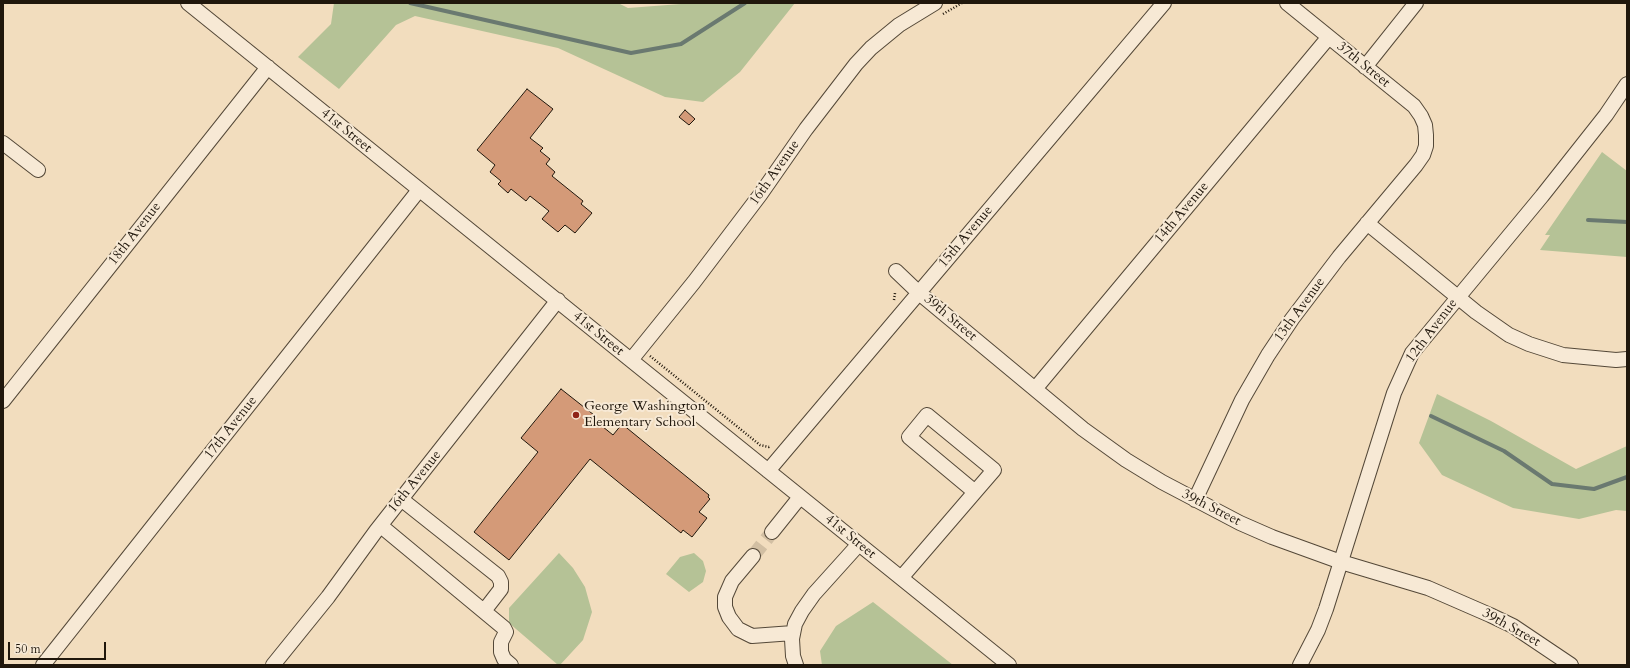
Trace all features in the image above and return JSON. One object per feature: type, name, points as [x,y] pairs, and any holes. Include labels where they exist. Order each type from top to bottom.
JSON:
[{"type":"street","name":"41st Street","points":[[188,3],[419,190],[558,300],[1005,664]]},
{"type":"street","name":"15th Avenue","points":[[768,471],[1164,3]]},
{"type":"street","name":"37th Street","points":[[1287,3],[1328,38],[1414,106],[1421,116],[1426,135]]},
{"type":"street","points":[[1365,67],[1416,3]]},
{"type":"street","name":"16th Avenue","points":[[631,360],[694,282],[760,195],[801,135],[856,64],[871,48],[899,25],[939,9]]},
{"type":"street","name":"14th Avenue","points":[[1035,389],[1328,38]]},
{"type":"street","name":"18th Avenue","points":[[3,401],[268,67]]},
{"type":"street","name":"12th Avenue","points":[[1300,665],[1318,630],[1394,393],[1412,353],[1542,196],[1606,114],[1627,84]]},
{"type":"street","name":"13th Avenue","points":[[1195,500],[1242,400],[1268,356],[1312,293],[1367,223],[1416,165],[1424,151],[1426,135]]},
{"type":"street","points":[[3,143],[38,170]]},
{"type":"street","name":"17th Avenue","points":[[43,665],[419,190]]},
{"type":"street","points":[[1367,223],[1457,298],[1497,327],[1529,344],[1563,355],[1616,360],[1627,359]]},
{"type":"street","name":"39th Street","points":[[896,271],[918,292],[1083,429],[1126,460],[1195,500],[1240,523],[1272,537],[1341,562],[1428,588],[1490,615],[1513,626],[1571,665]]},
{"type":"street","name":"16th Avenue","points":[[273,665],[328,597],[401,499],[558,300]]},
{"type":"street","points":[[901,578],[994,470],[927,415],[909,437],[975,492]]},
{"type":"street","points":[[772,532],[800,496]]},
{"type":"street","points":[[401,499],[498,576],[501,582],[501,589],[484,611]]},
{"type":"street","points":[[381,526],[504,628],[506,632],[501,642],[501,652],[504,659],[511,665]]},
{"type":"street","points":[[796,665],[793,656],[792,639],[795,624],[814,594],[859,544]]},
{"type":"street","points":[[753,556],[732,581],[725,597],[724,607],[729,617],[738,629],[752,636],[793,634]]},
{"type":"path","points":[[939,9],[962,3]]},
{"type":"path","points":[[893,303],[896,298],[895,293]]},
{"type":"path","points":[[653,354],[654,359]]},
{"type":"path","points":[[648,355],[760,445],[769,447],[774,444]]},
{"type":"green space","points":[[334,3],[618,3],[628,8],[694,3],[795,3],[740,72],[703,102],[665,97],[558,48],[415,16],[396,25],[339,89],[298,57],[331,24]]},
{"type":"green space","points":[[1602,152],[1627,171],[1627,257],[1540,250],[1550,235],[1545,235]]},
{"type":"green space","points":[[1437,394],[1491,421],[1576,469],[1627,446],[1627,511],[1616,510],[1579,519],[1513,508],[1442,475],[1419,443]]},
{"type":"green space","points":[[559,553],[573,568],[585,587],[592,612],[583,640],[560,665],[558,665],[509,623],[509,608]]},
{"type":"green space","points":[[694,553],[703,561],[706,571],[703,582],[689,592],[666,574],[680,557]]},
{"type":"green space","points":[[873,602],[953,665],[822,665],[820,651],[836,626]]},
{"type":"building","points":[[527,89],[553,109],[530,138],[543,148],[540,151],[550,159],[546,164],[555,172],[552,176],[583,201],[581,204],[592,213],[575,233],[565,225],[558,232],[542,219],[549,211],[530,196],[526,201],[511,189],[508,193],[498,184],[501,181],[490,172],[495,165],[477,150]]},
{"type":"building","points":[[685,110],[695,119],[689,125],[679,117]]},
{"type":"building","points":[[561,389],[594,415],[592,418],[613,435],[622,424],[709,495],[708,497],[710,499],[699,512],[707,518],[692,537],[683,530],[681,533],[590,459],[509,560],[474,532],[538,452],[521,438]]},
{"type":"waterway","points":[[410,3],[631,53],[681,44],[745,3]]},
{"type":"waterway","points":[[1588,220],[1627,222]]},
{"type":"waterway","points":[[1431,416],[1504,451],[1552,484],[1594,489],[1627,477]]},
{"type":"tunnel","points":[[753,556],[772,532]]},
{"type":"place","name":"George Washington Elementary School","points":[[576,415]]}]
